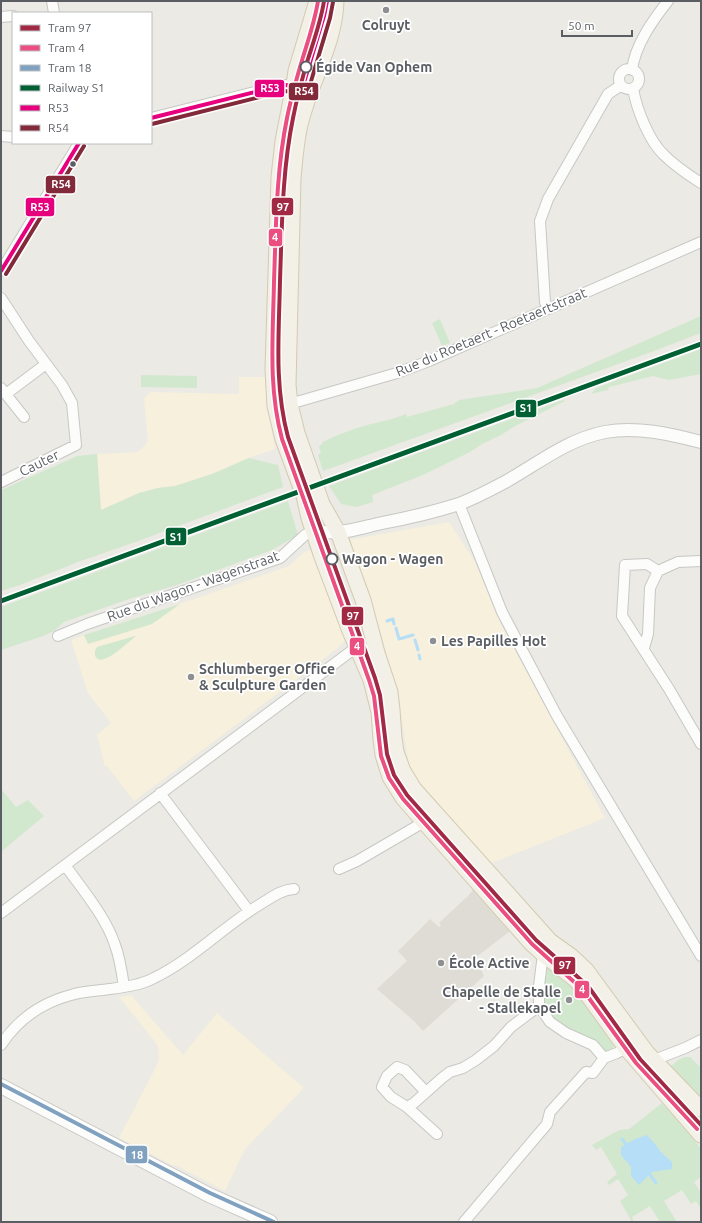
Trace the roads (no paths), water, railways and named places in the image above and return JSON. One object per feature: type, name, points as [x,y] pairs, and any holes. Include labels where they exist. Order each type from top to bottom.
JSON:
[{"type":"main road","points":[[317,1],[296,71],[278,177],[273,369],[275,406],[283,439],[304,496],[307,512],[325,532],[363,600],[377,653],[390,692],[396,752],[402,771],[414,789],[550,941],[571,956],[586,970],[647,1053],[701,1109]]},
{"type":"main road","points":[[336,1],[335,20],[331,35],[301,120],[293,178],[288,369],[290,404],[297,433],[322,504],[325,532],[321,554],[376,696],[383,755],[390,777],[403,798],[532,944],[542,954],[576,980],[626,1048],[701,1135]]},
{"type":"main road","points":[[1,1086],[209,1195],[270,1222]]},
{"type":"street","points":[[52,1],[54,12]]},
{"type":"street","points":[[632,70],[633,63],[645,35],[656,16],[668,1]]},
{"type":"street","points":[[1,17],[12,16]]},
{"type":"street","points":[[624,70],[632,70],[638,75],[639,80],[636,87],[626,90],[620,86],[618,77],[624,70]]},
{"type":"street","points":[[152,118],[283,84],[312,87]]},
{"type":"street","points":[[548,309],[545,302],[540,221],[548,199],[608,94],[620,86]]},
{"type":"street","points":[[632,89],[648,134],[664,155],[701,183]]},
{"type":"street","points":[[1,136],[12,137]]},
{"type":"street","points":[[1,271],[78,144]]},
{"type":"street","name":"Rue du Roetaert - Roetaertstraat","points":[[275,406],[290,404],[397,373],[429,361],[701,242]]},
{"type":"street","points":[[1,298],[46,364],[4,391],[24,417]]},
{"type":"street","name":"Cauter","points":[[1,482],[76,445],[72,404],[62,385],[46,364]]},
{"type":"street","points":[[325,532],[401,519],[459,504],[507,481],[570,443],[585,437],[607,432],[645,430],[670,434],[701,442]]},
{"type":"street","points":[[459,504],[502,612],[557,716],[699,950]]},
{"type":"street","name":"Rue du Wagon - Wagenstraat","points":[[58,636],[87,624],[280,558],[304,535],[325,532]]},
{"type":"street","points":[[644,648],[648,634],[650,588],[658,571],[678,562],[701,561]]},
{"type":"street","points":[[658,571],[647,564],[625,565],[622,616],[644,648],[701,744]]},
{"type":"street","points":[[1,913],[350,652],[360,648],[377,653]]},
{"type":"street","points":[[160,793],[249,911]]},
{"type":"street","points":[[339,869],[358,861],[424,822]]},
{"type":"street","points":[[65,865],[107,928],[115,945],[124,987]]},
{"type":"street","points":[[1,1045],[12,1029],[21,1020],[38,1008],[54,1000],[72,994],[124,987],[152,979],[170,970],[249,911],[284,890],[294,888]]},
{"type":"street","points":[[542,954],[539,1006],[550,1022],[566,1033],[593,1045],[604,1058]]},
{"type":"street","points":[[407,1107],[414,1104],[450,1072],[463,1068],[494,1046],[511,1027],[539,1006]]},
{"type":"street","points":[[654,1060],[701,1040]]},
{"type":"street","points":[[464,1222],[547,1124],[550,1112],[586,1072],[593,1073],[604,1058],[626,1048]]},
{"type":"street","points":[[426,1092],[405,1070],[397,1067],[387,1076],[382,1087],[391,1097],[407,1107],[437,1134]]},
{"type":"water","points":[[647,1135],[660,1151],[672,1162],[672,1169],[652,1172],[639,1185],[631,1176],[631,1167],[621,1155],[621,1147],[635,1139]]},
{"type":"waterway","points":[[387,621],[393,619],[394,624]]},
{"type":"waterway","points":[[396,628],[399,639],[413,635]]},
{"type":"waterway","points":[[415,640],[418,650]]},
{"type":"waterway","points":[[419,655],[420,659]]},
{"type":"waterway","points":[[622,1139],[628,1147]]},
{"type":"waterway","points":[[648,1172],[656,1183]]},
{"type":"tram line","name":"4","points":[[318,1],[314,22],[290,103],[283,138],[275,241],[272,341],[273,380],[282,439],[374,696],[381,756],[389,778],[403,799],[532,944],[583,990],[636,1063],[697,1129]]},
{"type":"tram line","name":"97","points":[[324,1],[298,96],[289,138],[282,219],[278,359],[279,379],[288,437],[380,695],[387,754],[394,775],[407,795],[536,940],[588,986],[640,1059],[701,1125]]},
{"type":"tram line","name":"18","points":[[1,1084],[210,1193],[274,1222]]},
{"type":"rail line","name":"S1","points":[[1,601],[701,344]]},
{"type":"place","name":"Colruyt","points":[[386,10]]},
{"type":"place","name":"Égide Van Ophem","points":[[306,67]]},
{"type":"place","name":"Wagon - Wagen","points":[[332,559]]},
{"type":"place","name":"Les Papilles Hot","points":[[433,641]]},
{"type":"place","name":"Schlumberger Office & Sculpture Garden","points":[[191,677]]},
{"type":"place","name":"École Active","points":[[441,963]]},
{"type":"place","name":"Chapelle de Stalle - Stallekapel","points":[[569,1000]]}]
